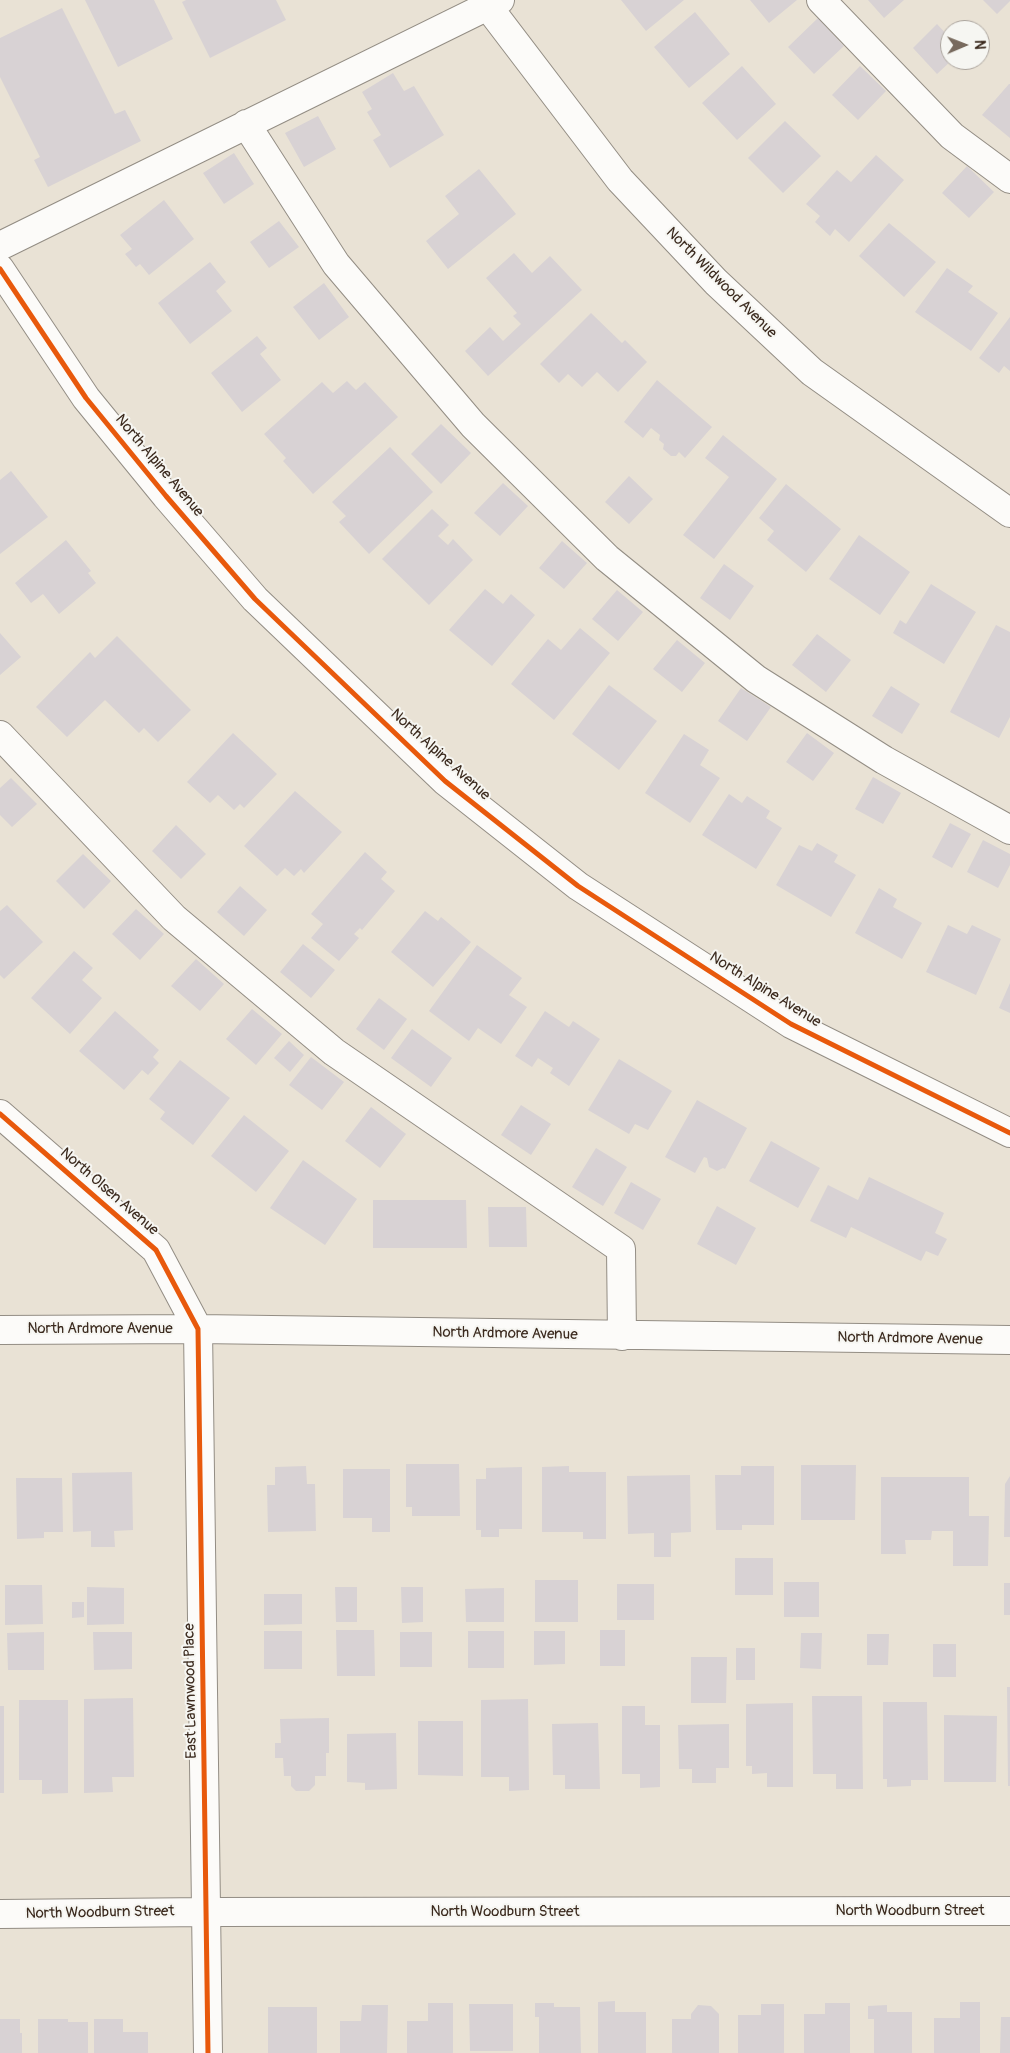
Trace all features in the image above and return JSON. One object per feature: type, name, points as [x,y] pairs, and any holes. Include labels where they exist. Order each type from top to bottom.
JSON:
[{"type":"street","points":[[821,0],[952,136],[1010,179]]},
{"type":"street","points":[[0,246],[490,2]]},
{"type":"street","name":"North Wildwood Avenue","points":[[490,2],[620,180],[716,282],[812,372],[1010,513]]},
{"type":"street","points":[[246,124],[336,264],[473,424],[607,558],[756,679],[884,760],[1010,830]]},
{"type":"street","name":"North Alpine Avenue","points":[[0,268],[86,398],[178,511],[255,599],[445,781],[578,886],[791,1024],[1010,1134]]},
{"type":"street","points":[[0,735],[174,918],[334,1052],[621,1248],[622,1336]]},
{"type":"street","name":"North Olsen Avenue","points":[[0,1114],[156,1250],[198,1329]]},
{"type":"street","name":"North Ardmore Avenue","points":[[0,1330],[198,1329],[1010,1340]]},
{"type":"street","name":"East Lawnwood Place","points":[[198,1329],[208,2053]]},
{"type":"street","name":"North Woodburn Street","points":[[0,1914],[1010,1911]]},
{"type":"building","points":[[85,0],[154,0],[173,39],[118,67]]},
{"type":"building","points":[[186,0],[276,0],[286,20],[210,58],[182,2]]},
{"type":"building","points":[[621,0],[684,0],[646,31]]},
{"type":"building","points":[[750,0],[797,0],[769,23]]},
{"type":"building","points":[[868,0],[904,0],[884,18]]},
{"type":"building","points":[[983,0],[1010,0],[1010,1],[997,14]]},
{"type":"building","points":[[62,8],[115,114],[125,110],[141,141],[48,187],[34,160],[40,157],[0,77],[0,38]]},
{"type":"building","points":[[695,12],[730,54],[689,88],[654,47]]},
{"type":"building","points":[[818,18],[844,46],[814,74],[788,47]]},
{"type":"building","points":[[937,24],[940,27],[941,70],[937,74],[913,48]]},
{"type":"building","points":[[742,66],[776,104],[737,140],[702,103]]},
{"type":"building","points":[[860,66],[886,91],[858,120],[832,95]]},
{"type":"building","points":[[393,73],[404,91],[414,86],[444,135],[390,168],[373,140],[381,135],[367,112],[372,109],[362,92]]},
{"type":"building","points":[[1010,84],[1010,138],[982,115]]},
{"type":"building","points":[[318,116],[336,149],[304,167],[285,133]]},
{"type":"building","points":[[785,121],[821,156],[783,193],[748,158]]},
{"type":"building","points":[[234,153],[254,184],[224,204],[203,173]]},
{"type":"building","points":[[876,155],[904,180],[849,242],[835,229],[830,236],[815,222],[820,216],[806,204],[837,170],[851,182]]},
{"type":"building","points":[[967,166],[994,192],[969,218],[942,193]]},
{"type":"building","points":[[479,169],[516,214],[448,269],[426,241],[459,214],[445,196]]},
{"type":"building","points":[[164,200],[194,239],[149,275],[140,264],[136,267],[125,254],[132,249],[120,235]]},
{"type":"building","points":[[279,221],[299,247],[269,268],[250,242]]},
{"type":"building","points":[[889,223],[936,262],[904,297],[859,256]]},
{"type":"building","points":[[514,253],[532,273],[550,256],[582,290],[488,376],[465,351],[490,327],[503,341],[521,324],[513,316],[517,313],[486,278]]},
{"type":"building","points":[[210,262],[226,282],[216,291],[232,311],[190,344],[158,303]]},
{"type":"building","points":[[947,268],[973,286],[968,292],[998,313],[971,351],[915,312]]},
{"type":"building","points":[[324,283],[349,317],[319,340],[293,307]]},
{"type":"building","points":[[591,313],[622,343],[625,340],[647,362],[618,392],[597,372],[582,387],[568,374],[559,383],[540,364]]},
{"type":"building","points":[[1010,317],[1010,371],[1004,366],[999,373],[979,358]]},
{"type":"building","points":[[257,336],[267,348],[260,354],[281,380],[242,412],[211,373]]},
{"type":"building","points":[[657,380],[712,427],[685,458],[679,452],[676,456],[671,456],[663,449],[664,444],[659,440],[660,435],[651,428],[643,438],[624,422]]},
{"type":"building","points":[[347,381],[356,390],[365,382],[398,417],[313,494],[283,461],[286,458],[264,434],[322,382],[333,393]]},
{"type":"building","points":[[441,424],[471,453],[441,484],[411,454]]},
{"type":"building","points":[[723,435],[777,479],[714,559],[683,535],[729,477],[705,458]]},
{"type":"building","points":[[390,447],[433,492],[369,554],[339,522],[346,516],[332,502]]},
{"type":"building","points":[[11,471],[48,517],[0,554],[0,480]]},
{"type":"building","points":[[629,476],[653,499],[629,524],[605,502]]},
{"type":"building","points":[[503,483],[528,506],[500,536],[474,513]]},
{"type":"building","points":[[786,484],[841,529],[806,572],[767,540],[774,531],[759,518]]},
{"type":"building","points":[[432,509],[449,525],[438,536],[448,545],[453,539],[473,560],[429,605],[382,559]]},
{"type":"building","points":[[859,535],[910,572],[880,615],[829,579]]},
{"type":"building","points":[[66,540],[91,571],[88,573],[96,583],[59,614],[43,594],[31,603],[15,583]]},
{"type":"building","points":[[562,541],[587,563],[564,589],[539,568]]},
{"type":"building","points":[[724,564],[754,586],[730,620],[700,598]]},
{"type":"building","points":[[931,584],[976,612],[944,664],[893,633],[900,620],[906,624]]},
{"type":"building","points":[[485,589],[503,604],[511,594],[535,615],[492,666],[449,630]]},
{"type":"building","points":[[617,590],[643,612],[618,641],[592,619]]},
{"type":"building","points":[[996,625],[1010,632],[1010,717],[999,738],[950,712]]},
{"type":"building","points":[[580,628],[610,653],[554,720],[511,684],[548,639],[561,650]]},
{"type":"building","points":[[0,633],[21,657],[0,675]]},
{"type":"building","points":[[817,634],[851,660],[826,692],[792,665]]},
{"type":"building","points":[[117,636],[191,710],[158,742],[144,728],[139,733],[105,700],[67,737],[36,707],[90,652],[95,658]]},
{"type":"building","points":[[677,640],[705,663],[682,692],[653,669]]},
{"type":"building","points":[[609,685],[657,721],[619,770],[572,734]]},
{"type":"building","points":[[891,686],[920,704],[902,734],[872,716]]},
{"type":"building","points":[[741,688],[771,707],[747,741],[718,721]]},
{"type":"building","points":[[233,733],[277,774],[244,808],[240,804],[234,810],[218,795],[210,803],[187,782]]},
{"type":"building","points":[[807,733],[834,753],[813,781],[786,762]]},
{"type":"building","points":[[684,734],[709,750],[700,765],[720,778],[690,823],[645,793]]},
{"type":"building","points":[[873,777],[901,793],[883,824],[855,809]]},
{"type":"building","points":[[11,778],[37,804],[12,827],[0,815],[0,788]]},
{"type":"building","points":[[295,791],[342,832],[304,873],[301,869],[294,876],[285,868],[277,876],[244,846]]},
{"type":"building","points":[[729,794],[742,803],[747,796],[770,811],[766,818],[782,828],[756,869],[702,835]]},
{"type":"building","points":[[950,823],[971,834],[952,868],[932,857]]},
{"type":"building","points":[[176,825],[206,854],[181,879],[152,851]]},
{"type":"building","points":[[983,840],[1010,854],[1010,865],[998,888],[967,872]]},
{"type":"building","points":[[817,843],[838,855],[834,862],[856,875],[831,917],[776,885],[799,845],[812,851]]},
{"type":"building","points":[[365,852],[387,872],[381,879],[395,891],[362,930],[360,928],[354,934],[359,938],[339,961],[311,938],[323,924],[311,914]]},
{"type":"building","points":[[83,854],[111,881],[84,909],[56,881]]},
{"type":"building","points":[[240,886],[267,910],[244,936],[217,912]]},
{"type":"building","points":[[879,888],[897,899],[893,907],[922,923],[902,959],[855,933]]},
{"type":"building","points":[[7,905],[43,942],[4,979],[0,975],[0,911]]},
{"type":"building","points":[[136,909],[164,934],[140,960],[112,934]]},
{"type":"building","points":[[425,911],[438,921],[441,917],[471,942],[433,987],[391,952]]},
{"type":"building","points":[[948,925],[967,934],[972,925],[1001,939],[976,995],[926,972]]},
{"type":"building","points":[[303,944],[335,970],[311,998],[280,972]]},
{"type":"building","points":[[477,945],[522,978],[509,995],[527,1007],[501,1044],[478,1028],[469,1041],[429,1011]]},
{"type":"building","points":[[74,951],[93,968],[82,980],[102,998],[70,1034],[31,998]]},
{"type":"building","points":[[196,959],[224,984],[200,1011],[171,986]]},
{"type":"building","points":[[1010,983],[1010,1013],[999,1008]]},
{"type":"building","points":[[379,998],[407,1019],[384,1050],[356,1029]]},
{"type":"building","points":[[252,1009],[282,1034],[256,1065],[226,1039]]},
{"type":"building","points":[[115,1011],[159,1050],[153,1057],[159,1063],[148,1075],[142,1070],[124,1090],[79,1051]]},
{"type":"building","points":[[545,1011],[569,1027],[573,1021],[600,1039],[569,1086],[550,1073],[553,1068],[538,1058],[532,1067],[515,1056]]},
{"type":"building","points":[[412,1029],[452,1058],[431,1087],[391,1058]]},
{"type":"building","points":[[289,1041],[304,1055],[290,1072],[274,1058]]},
{"type":"building","points":[[311,1057],[344,1082],[322,1110],[289,1085]]},
{"type":"building","points":[[619,1059],[672,1091],[648,1130],[635,1124],[629,1134],[588,1110]]},
{"type":"building","points":[[180,1060],[230,1098],[193,1145],[160,1119],[165,1112],[149,1099]]},
{"type":"building","points":[[697,1100],[747,1128],[725,1169],[717,1171],[709,1167],[707,1158],[704,1157],[695,1173],[665,1157]]},
{"type":"building","points":[[521,1105],[551,1124],[531,1155],[501,1135]]},
{"type":"building","points":[[371,1107],[406,1134],[380,1168],[345,1141]]},
{"type":"building","points":[[244,1115],[289,1151],[256,1192],[211,1156]]},
{"type":"building","points":[[771,1141],[820,1168],[798,1208],[749,1181]]},
{"type":"building","points":[[596,1148],[627,1167],[603,1206],[572,1187]]},
{"type":"building","points":[[303,1160],[357,1199],[325,1245],[270,1208]]},
{"type":"building","points":[[869,1177],[944,1213],[935,1233],[947,1239],[938,1256],[926,1251],[921,1261],[851,1227],[846,1238],[810,1221],[828,1185],[858,1200]]},
{"type":"building","points":[[631,1182],[661,1199],[643,1230],[614,1213]]},
{"type":"building","points":[[373,1200],[466,1200],[467,1248],[373,1248]]},
{"type":"building","points":[[717,1206],[756,1228],[736,1265],[697,1244]]},
{"type":"building","points":[[488,1207],[526,1207],[527,1247],[489,1247]]},
{"type":"building","points":[[406,1464],[459,1464],[460,1516],[412,1516],[412,1507],[406,1507]]},
{"type":"building","points":[[801,1465],[856,1465],[855,1520],[801,1520]]},
{"type":"building","points":[[306,1466],[307,1484],[315,1484],[316,1531],[268,1532],[267,1485],[275,1485],[275,1467]]},
{"type":"building","points":[[569,1466],[569,1472],[606,1472],[606,1539],[583,1539],[583,1532],[542,1532],[542,1467]]},
{"type":"building","points":[[741,1466],[774,1466],[774,1525],[742,1525],[742,1530],[716,1530],[715,1475],[741,1475]]},
{"type":"building","points":[[522,1467],[522,1529],[499,1529],[499,1537],[481,1537],[481,1530],[476,1530],[476,1479],[486,1479],[486,1468]]},
{"type":"building","points":[[343,1469],[390,1469],[390,1532],[372,1532],[372,1518],[343,1518]]},
{"type":"building","points":[[132,1472],[133,1530],[114,1531],[115,1547],[91,1547],[91,1531],[73,1532],[72,1473]]},
{"type":"building","points":[[690,1475],[691,1532],[671,1533],[671,1557],[654,1557],[654,1533],[628,1534],[627,1476]]},
{"type":"building","points":[[1010,1476],[1010,1537],[1004,1537],[1005,1484]]},
{"type":"building","points":[[881,1477],[969,1477],[969,1516],[989,1516],[988,1566],[953,1566],[953,1531],[932,1531],[931,1540],[905,1540],[906,1554],[881,1554]]},
{"type":"building","points":[[16,1478],[62,1478],[63,1532],[44,1532],[44,1538],[17,1539]]},
{"type":"building","points":[[735,1558],[773,1558],[773,1595],[735,1595]]},
{"type":"building","points":[[535,1580],[578,1580],[578,1622],[535,1622]]},
{"type":"building","points":[[784,1582],[819,1582],[819,1617],[784,1617]]},
{"type":"building","points":[[1004,1583],[1010,1583],[1010,1615],[1004,1615]]},
{"type":"building","points":[[617,1584],[654,1584],[654,1620],[617,1620]]},
{"type":"building","points":[[5,1585],[42,1585],[43,1624],[5,1625]]},
{"type":"building","points":[[87,1587],[124,1588],[124,1624],[87,1625]]},
{"type":"building","points":[[335,1587],[357,1587],[357,1622],[336,1622]]},
{"type":"building","points":[[401,1587],[423,1587],[423,1622],[402,1623]]},
{"type":"building","points":[[504,1588],[504,1622],[466,1622],[465,1589]]},
{"type":"building","points":[[264,1594],[302,1594],[302,1624],[264,1625]]},
{"type":"building","points":[[72,1602],[84,1602],[84,1617],[72,1618]]},
{"type":"building","points":[[336,1630],[374,1630],[375,1676],[337,1676]]},
{"type":"building","points":[[600,1630],[625,1630],[625,1666],[600,1666]]},
{"type":"building","points":[[264,1631],[302,1631],[302,1669],[264,1669]]},
{"type":"building","points":[[468,1631],[504,1631],[504,1668],[468,1668]]},
{"type":"building","points":[[534,1631],[565,1631],[565,1664],[534,1665]]},
{"type":"building","points":[[44,1632],[44,1670],[8,1670],[7,1633]]},
{"type":"building","points":[[93,1632],[132,1632],[132,1669],[94,1670]]},
{"type":"building","points":[[400,1632],[432,1632],[432,1667],[400,1667]]},
{"type":"building","points":[[801,1633],[822,1633],[821,1669],[800,1668]]},
{"type":"building","points":[[867,1634],[889,1634],[888,1665],[867,1665]]},
{"type":"building","points":[[933,1644],[956,1644],[956,1677],[933,1677]]},
{"type":"building","points":[[736,1648],[755,1648],[755,1680],[736,1680]]},
{"type":"building","points":[[691,1657],[727,1657],[726,1703],[691,1703]]},
{"type":"building","points":[[1007,1687],[1010,1687],[1010,1786],[1008,1786]]},
{"type":"building","points":[[812,1696],[862,1696],[863,1789],[836,1789],[836,1774],[813,1774]]},
{"type":"building","points":[[133,1698],[134,1777],[112,1777],[113,1792],[84,1793],[84,1699]]},
{"type":"building","points":[[528,1699],[529,1790],[509,1791],[509,1777],[481,1777],[481,1700]]},
{"type":"building","points":[[19,1700],[68,1700],[68,1793],[42,1794],[42,1780],[19,1780]]},
{"type":"building","points":[[883,1702],[927,1702],[928,1780],[911,1780],[911,1786],[887,1787],[887,1779],[883,1779]]},
{"type":"building","points":[[793,1703],[793,1787],[767,1787],[767,1773],[752,1774],[752,1766],[746,1766],[746,1704]]},
{"type":"building","points":[[0,1706],[4,1706],[4,1793],[0,1793]]},
{"type":"building","points":[[622,1706],[645,1706],[645,1725],[660,1725],[660,1787],[640,1788],[640,1774],[622,1774]]},
{"type":"building","points":[[944,1715],[997,1716],[996,1782],[944,1782]]},
{"type":"building","points":[[329,1718],[329,1753],[326,1753],[326,1776],[315,1776],[315,1785],[309,1791],[296,1791],[291,1786],[291,1776],[284,1776],[283,1758],[275,1758],[275,1743],[281,1743],[280,1719]]},
{"type":"building","points":[[418,1721],[463,1721],[463,1776],[418,1775]]},
{"type":"building","points":[[598,1723],[600,1789],[565,1789],[565,1775],[553,1775],[552,1724]]},
{"type":"building","points":[[729,1724],[729,1768],[716,1768],[716,1783],[692,1783],[692,1769],[679,1769],[678,1725]]},
{"type":"building","points":[[396,1733],[397,1789],[365,1790],[365,1783],[347,1782],[347,1734]]},
{"type":"building","points":[[615,2001],[615,2012],[646,2012],[646,2053],[598,2053],[598,2002]]},
{"type":"building","points":[[960,2002],[980,2002],[980,2053],[934,2053],[934,2018],[960,2018]]},
{"type":"building","points":[[428,2003],[453,2003],[453,2053],[407,2053],[407,2021],[428,2021]]},
{"type":"building","points":[[535,2003],[554,2003],[554,2007],[580,2007],[581,2053],[539,2053],[539,2017],[535,2017]]},
{"type":"building","points":[[825,2003],[850,2003],[850,2053],[804,2053],[804,2014],[825,2014]]},
{"type":"building","points":[[469,2004],[513,2004],[513,2051],[470,2051]]},
{"type":"building","points":[[761,2004],[784,2004],[784,2053],[738,2053],[738,2015],[761,2015]]},
{"type":"building","points":[[362,2005],[388,2005],[387,2053],[340,2053],[340,2021],[361,2021]]},
{"type":"building","points":[[698,2005],[711,2006],[719,2014],[719,2053],[672,2053],[672,2019],[691,2019],[691,2014]]},
{"type":"building","points":[[887,2005],[887,2012],[912,2012],[912,2053],[874,2053],[874,2019],[868,2019],[868,2006]]},
{"type":"building","points":[[268,2007],[317,2007],[317,2053],[268,2053]]},
{"type":"building","points":[[1001,2017],[1010,2017],[1010,2053],[1000,2053]]},
{"type":"building","points":[[0,2019],[20,2019],[22,2053],[0,2053]]},
{"type":"building","points":[[38,2019],[68,2019],[68,2022],[88,2022],[88,2053],[38,2053]]},
{"type":"building","points":[[94,2019],[123,2019],[123,2032],[148,2032],[148,2053],[94,2053]]},
{"type":"cycle path","points":[[0,269],[86,398],[166,496],[255,599],[445,781],[578,886],[791,1024],[1010,1133]]},
{"type":"cycle path","points":[[0,1114],[156,1250],[198,1329],[208,2053]]}]
